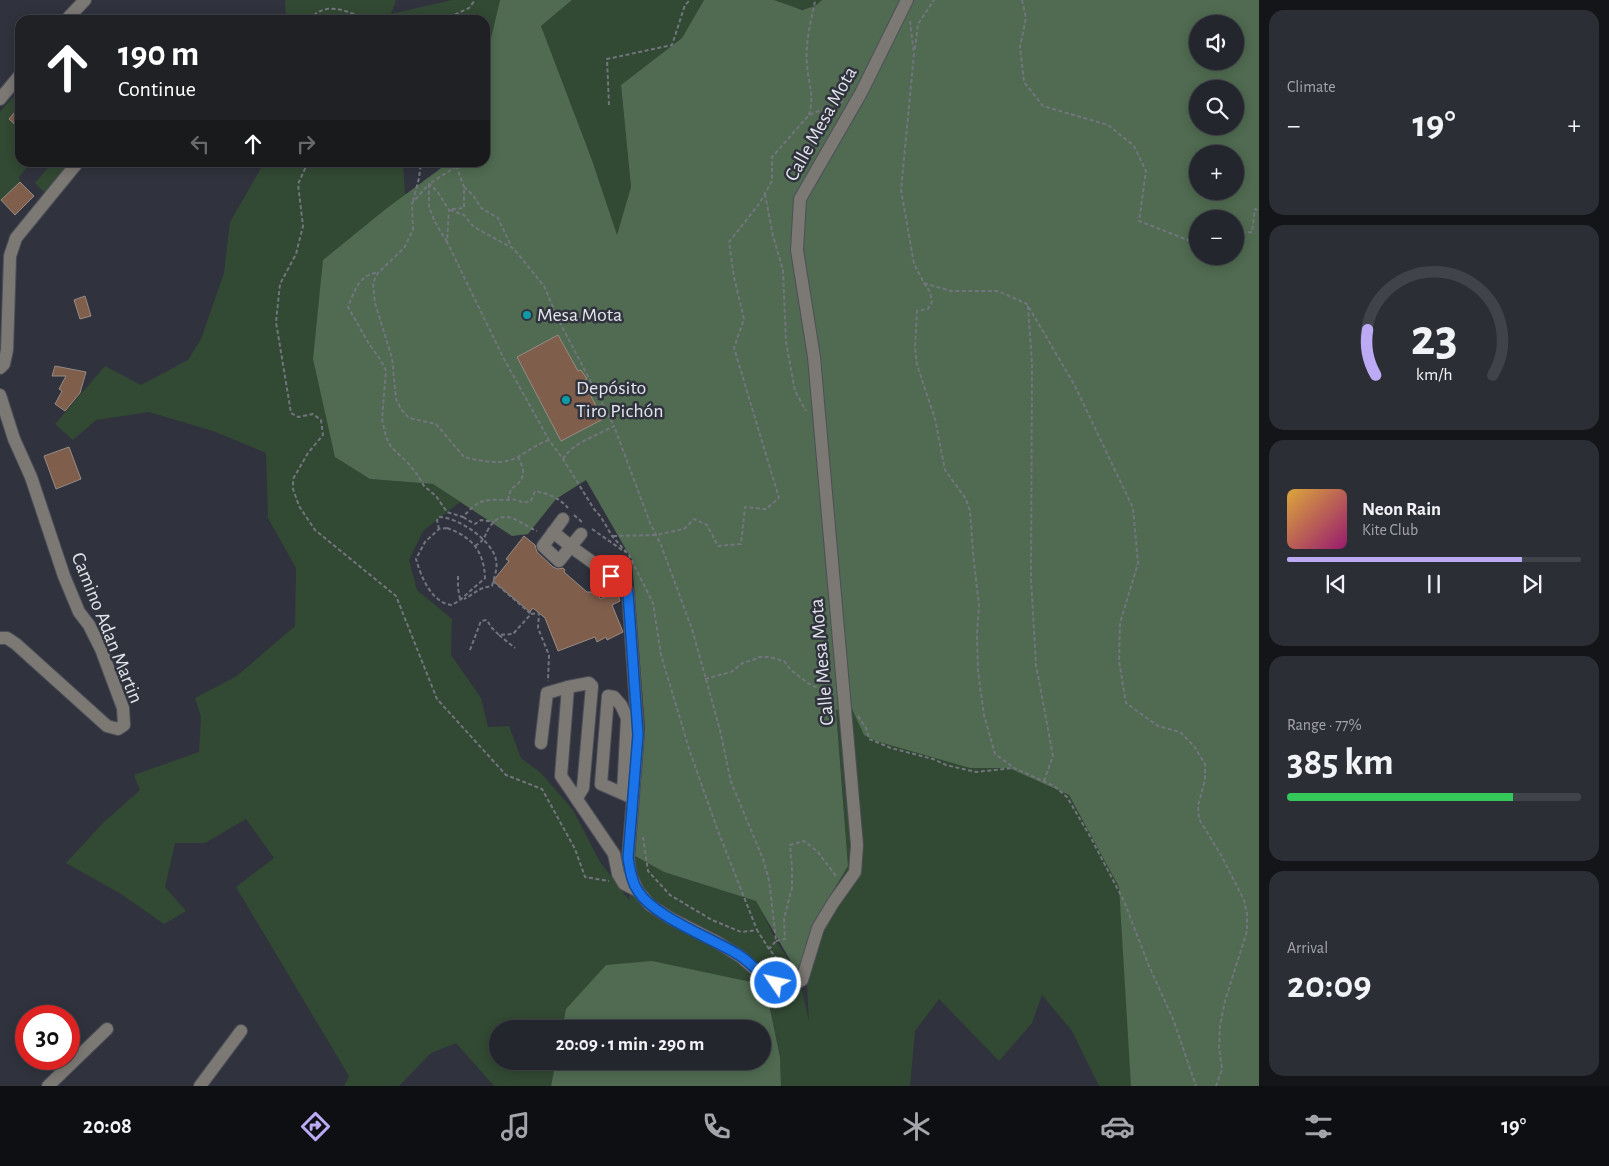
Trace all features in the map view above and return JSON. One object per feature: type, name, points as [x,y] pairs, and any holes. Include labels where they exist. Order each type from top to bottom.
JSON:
[{"type":"street","points":[[71,15],[85,0]]},
{"type":"street","name":"Calle Mesa Mota","points":[[553,532],[623,584],[628,593],[638,735],[628,796],[628,858],[631,876],[638,891],[650,905],[741,957],[765,978],[786,988],[802,980],[818,928],[855,872],[857,845],[814,357],[797,250],[800,199],[861,93],[907,0]]},
{"type":"street","points":[[0,99],[15,81]]},
{"type":"street","points":[[0,368],[4,364],[7,350],[10,256],[16,238],[74,167]]},
{"type":"street","name":"Camino Adan Martin","points":[[0,395],[14,439],[31,477],[64,576],[79,612],[89,625],[100,649],[123,708],[124,725],[118,729],[107,726],[16,644],[7,638],[0,638]]},
{"type":"street","points":[[564,519],[543,546],[559,560],[586,529]]},
{"type":"street","points":[[542,743],[547,693],[588,683],[592,686],[583,788],[577,798]]},
{"type":"street","points":[[568,687],[561,776],[614,854],[618,874],[624,884],[638,891]]},
{"type":"street","points":[[608,696],[614,697],[621,705],[626,718],[628,796],[601,784],[608,696]]},
{"type":"street","points":[[48,1086],[107,1029]]},
{"type":"street","points":[[200,1086],[241,1031]]},
{"type":"path","points":[[454,15],[470,8],[475,0]]},
{"type":"path","points":[[609,105],[607,58],[672,45],[686,5],[690,0]]},
{"type":"path","points":[[612,536],[656,535],[684,529],[694,519],[707,525],[718,546],[741,544],[745,507],[766,509],[779,498],[734,348],[744,319],[734,277],[729,242],[759,204],[772,181],[772,157],[809,114],[813,101],[806,64],[815,0],[811,0]]},
{"type":"path","points":[[934,0],[918,24],[901,190],[914,264],[930,292],[932,302],[928,309],[917,311],[915,348],[917,365],[935,419],[945,470],[966,498],[970,510],[979,604],[978,671],[984,715],[995,754],[1014,768],[1054,786],[1067,797],[1091,838],[1124,901],[1149,966],[1173,1020],[1196,1086]]},
{"type":"path","points":[[1022,0],[1026,18],[1020,47],[1024,82],[1043,106],[1108,125],[1134,146],[1146,171],[1138,221],[1189,241]]},
{"type":"path","points":[[314,15],[330,8],[348,11],[356,15]]},
{"type":"path","points":[[910,18],[914,54]]},
{"type":"path","points":[[809,114],[861,93]]},
{"type":"path","points":[[306,167],[298,184],[303,226],[296,254],[280,284],[276,322],[292,413],[298,417],[313,414],[321,420],[323,435],[308,453],[293,479],[293,489],[299,506],[315,530],[396,596],[437,699],[506,775],[542,788],[574,849],[585,877],[624,884]]},
{"type":"path","points":[[420,167],[412,203],[413,230],[404,248],[378,273],[373,283],[376,303],[392,358],[396,399],[401,409],[409,418],[436,424],[464,457],[490,462],[508,461],[518,457],[541,442],[549,440]]},
{"type":"path","points":[[412,203],[429,184],[455,167]]},
{"type":"path","points":[[449,210],[464,208],[464,187],[457,167]]},
{"type":"path","points":[[429,184],[437,191],[449,210],[447,242]]},
{"type":"path","points":[[429,184],[429,208],[504,360],[549,440],[612,536],[629,555],[653,603],[663,662],[690,752],[718,831],[757,930],[780,962]]},
{"type":"path","points":[[464,187],[481,208],[498,218],[512,248],[544,286],[558,319],[614,426],[692,629],[731,782],[763,859],[769,880],[776,941]]},
{"type":"path","points":[[765,194],[772,236],[783,270],[786,342],[795,391],[808,414],[820,422]]},
{"type":"path","points":[[1244,232],[1252,232],[1255,209],[1259,211]]},
{"type":"path","points":[[449,210],[464,215],[474,227],[512,248]]},
{"type":"path","points":[[378,273],[370,274],[356,285],[348,307],[386,371],[382,419],[386,437],[391,447],[407,462],[424,486],[436,496],[447,512],[463,517],[475,524]]},
{"type":"path","points":[[924,283],[951,291],[998,291],[1027,304],[1075,386],[1133,508],[1138,563],[1120,623],[1119,661],[1126,703],[1158,726],[1180,732],[1194,746],[1205,764],[1205,780],[1198,806],[1199,819],[1221,855],[1244,900],[1247,931],[1225,1001],[1220,1026],[1219,1048],[1222,1069],[1216,1086]]},
{"type":"path","points":[[1027,304],[1032,364],[1031,579],[1036,665],[1053,756],[1044,781]]},
{"type":"path","points":[[563,460],[566,453],[614,426]]},
{"type":"path","points":[[508,500],[511,490],[520,483],[523,475],[523,465],[518,457]]},
{"type":"path","points":[[463,517],[472,507],[488,499],[516,499],[523,503],[531,501],[535,491],[549,494],[560,500],[586,529],[629,555]]},
{"type":"path","points":[[444,517],[447,512]]},
{"type":"path","points":[[439,529],[437,520],[439,517],[461,523],[484,540],[494,552],[497,560],[497,573],[492,586],[481,588],[460,600]]},
{"type":"path","points":[[475,546],[484,540],[489,528],[496,520],[505,517],[516,519],[528,528],[537,531]]},
{"type":"path","points":[[471,530],[481,520],[494,522]]},
{"type":"path","points":[[447,528],[457,532],[466,537],[475,546],[484,566],[485,578],[452,606],[447,605],[437,598],[422,578],[416,559],[417,554],[425,542],[439,529],[447,528]]},
{"type":"path","points":[[458,576],[460,600]]},
{"type":"path","points":[[493,581],[531,614],[539,614],[538,628],[549,655],[547,693]]},
{"type":"path","points":[[499,635],[513,634],[531,614]]},
{"type":"path","points":[[470,650],[481,622],[487,620],[499,635],[515,648]]},
{"type":"path","points":[[706,679],[732,672],[744,662],[759,658],[770,657],[784,661],[791,670],[809,684],[844,700],[854,710],[866,728],[869,739],[891,748],[933,758],[946,764],[976,772],[1014,768]]},
{"type":"path","points":[[642,835],[648,871],[670,895],[712,920],[734,929],[742,932],[757,930]]},
{"type":"path","points":[[769,949],[776,941],[785,939],[784,918],[792,888],[790,845],[804,841],[817,852],[845,886]]},
{"type":"green space","points":[[285,0],[396,0],[391,14],[452,0],[500,0],[490,42],[490,15],[286,15]]},
{"type":"green space","points":[[500,0],[572,0],[541,26],[592,160],[617,235],[631,187],[621,85],[682,38],[704,0],[774,0],[802,10],[815,6],[822,0],[1259,0],[1259,1086],[1131,1086],[1119,887],[1069,795],[1009,768],[970,768],[876,741],[864,735],[852,709],[836,710],[848,866],[814,923],[798,974],[756,901],[664,872],[635,856],[645,728],[632,560],[586,480],[556,499],[528,534],[512,536],[433,484],[370,479],[335,457],[313,359],[323,260],[387,208],[443,167],[490,167],[490,42]]},
{"type":"green space","points":[[572,0],[704,0],[682,38],[621,85],[631,187],[617,236],[592,160],[541,26]]},
{"type":"green space","points":[[774,0],[822,0],[810,8],[798,9]]},
{"type":"green space","points":[[15,95],[15,167],[27,167],[19,177],[20,182],[0,202],[0,112]]},
{"type":"green space","points":[[49,167],[67,167],[45,193],[35,183]]},
{"type":"green space","points":[[262,167],[403,167],[405,195],[323,260],[370,479],[433,484],[460,502],[423,531],[409,560],[417,590],[452,619],[451,655],[481,698],[488,727],[509,726],[521,758],[541,773],[573,810],[600,862],[629,900],[635,856],[664,872],[757,901],[776,941],[798,973],[814,923],[848,865],[836,710],[855,709],[970,768],[1014,768],[1069,795],[1119,886],[1133,1086],[1099,1086],[1072,1031],[1042,995],[1032,1023],[999,1061],[939,999],[915,1031],[910,1086],[781,1086],[780,1057],[765,985],[566,1009],[564,1020],[489,1020],[489,1070],[554,1070],[551,1086],[494,1086],[456,1043],[431,1053],[399,1086],[344,1086],[349,1076],[236,887],[274,858],[246,819],[205,843],[175,843],[165,887],[186,911],[164,924],[121,894],[66,863],[103,823],[140,790],[134,775],[199,752],[201,717],[195,698],[237,676],[295,626],[296,568],[268,518],[266,453],[213,431],[149,412],[96,420],[73,440],[55,424],[105,366],[141,385],[188,360],[201,339],[224,273],[230,222]],"holes":[[[806,970],[809,1021],[798,974]]]},
{"type":"green space","points":[[652,961],[765,985],[780,1057],[781,1086],[551,1086],[554,1070],[771,1070],[771,1020],[564,1020],[566,1009],[606,965]]},
{"type":"building","points":[[15,112],[15,124],[9,119]]},
{"type":"building","points":[[20,182],[34,196],[15,215],[1,200]]},
{"type":"building","points":[[85,296],[91,316],[80,319],[74,300]]},
{"type":"building","name":"Depósito Tiro Pichón","points":[[558,335],[578,371],[581,370],[587,379],[583,381],[603,419],[561,441],[517,357]]},
{"type":"building","points":[[55,366],[86,372],[80,393],[65,411],[55,404],[62,391],[59,389],[66,376],[52,376]]},
{"type":"building","points":[[69,447],[81,479],[56,489],[44,456]]},
{"type":"building","points":[[524,536],[535,545],[537,552],[553,567],[563,568],[564,572],[587,592],[594,592],[600,599],[617,591],[620,601],[612,605],[623,632],[607,640],[606,637],[597,642],[595,637],[558,651],[545,618],[533,608],[530,612],[493,581],[509,561],[506,559]]},
{"type":"place","name":"Mesa Mota","points":[[527,315]]},
{"type":"place","name":"Depósito Tiro Pichón","points":[[566,400]]},
{"type":"route","points":[[611,576],[623,584],[628,593],[638,735],[628,858],[631,876],[638,891],[650,905],[741,957],[765,978],[776,983]]}]
